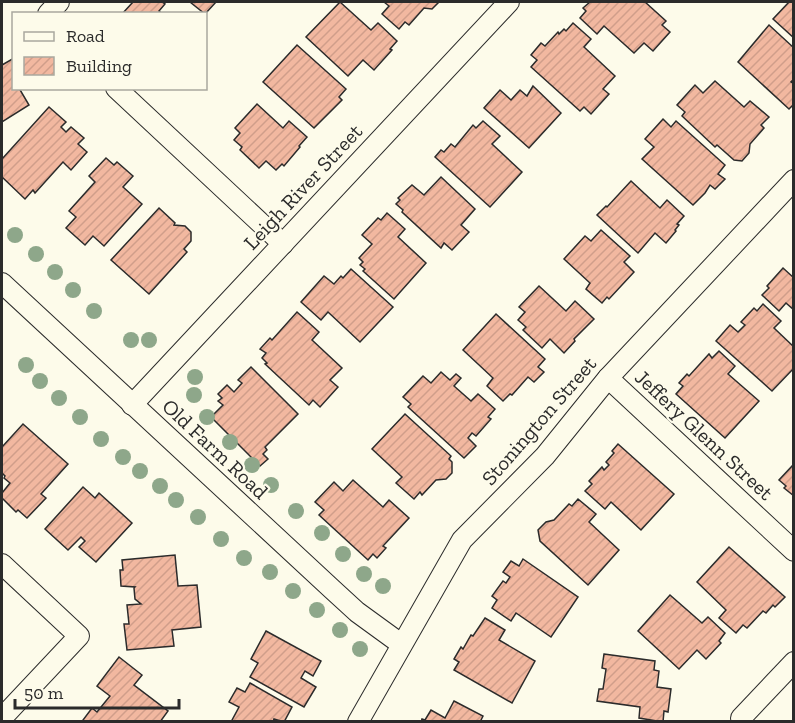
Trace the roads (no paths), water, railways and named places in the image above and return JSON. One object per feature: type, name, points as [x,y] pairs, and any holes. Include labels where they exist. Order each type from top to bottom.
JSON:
[{"type":"street","name":"Leigh River Street","points":[[132,405],[509,2]]},
{"type":"street","points":[[118,90],[283,244]]},
{"type":"street","name":"Stonington Street","points":[[358,722],[462,540],[545,456],[608,378],[794,180]]},
{"type":"street","name":"Old Farm Road","points":[[2,283],[357,612],[401,644]]},
{"type":"street","name":"Jeffery Glenn Street","points":[[608,378],[794,551]]},
{"type":"street","points":[[2,564],[79,636],[2,718]]},
{"type":"street","points":[[741,718],[794,662]]}]
